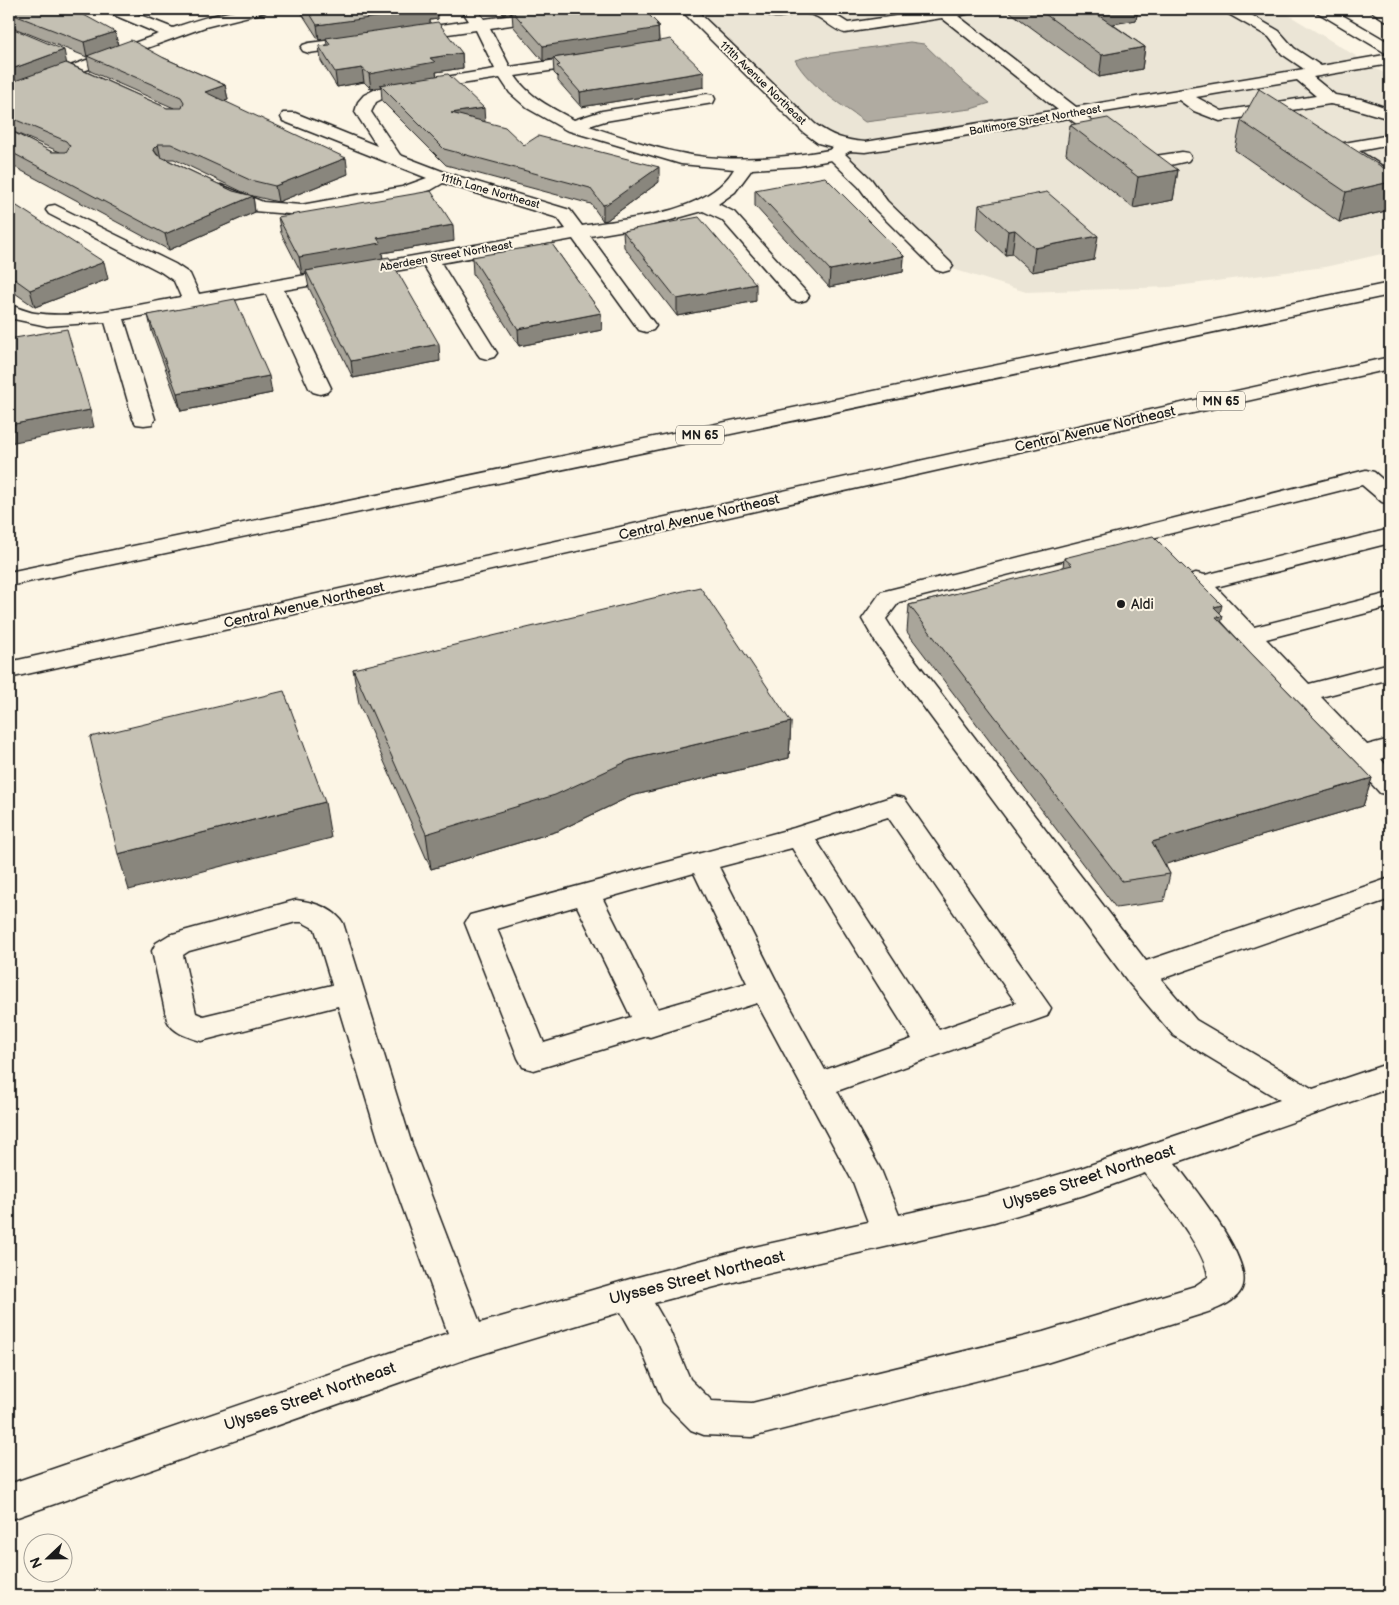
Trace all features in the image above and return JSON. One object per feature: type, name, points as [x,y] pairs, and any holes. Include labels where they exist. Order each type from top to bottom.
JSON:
[{"type":"main road","points":[[112,9],[173,34]]},
{"type":"main road","points":[[9,93],[74,64],[200,24],[260,9]]},
{"type":"main road","points":[[468,9],[494,46],[505,74],[516,90],[533,104],[572,126],[602,116],[707,99]]},
{"type":"main road","points":[[394,36],[588,9]]},
{"type":"main road","name":"111th Avenue Northeast","points":[[687,9],[809,128],[840,149]]},
{"type":"main road","points":[[770,9],[774,13],[799,9]]},
{"type":"main road","points":[[804,9],[825,13],[845,28],[970,9]]},
{"type":"main road","points":[[1230,9],[1274,34],[1288,51],[1319,72]]},
{"type":"main road","points":[[1322,9],[1390,49]]},
{"type":"main road","points":[[1376,9],[1390,17]]},
{"type":"main road","points":[[945,13],[1072,114],[1098,130]]},
{"type":"main road","points":[[309,48],[376,39]]},
{"type":"main road","points":[[395,160],[363,112],[364,104],[369,98],[395,89],[609,57]]},
{"type":"main road","name":"Baltimore Street Northeast","points":[[572,126],[681,159],[746,164],[799,162],[840,149],[886,144],[1072,114],[1390,59]]},
{"type":"main road","points":[[74,64],[93,81]]},
{"type":"main road","points":[[1301,75],[1330,99]]},
{"type":"main road","points":[[1183,95],[1200,107],[1220,116],[1330,99],[1355,103],[1390,114]]},
{"type":"main road","name":"111th Lane Northeast","points":[[289,117],[441,177],[564,214],[646,326]]},
{"type":"main road","points":[[1390,140],[1344,148],[1390,179]]},
{"type":"main road","points":[[1114,141],[1145,163],[1182,157]]},
{"type":"main road","points":[[840,149],[881,205],[943,266]]},
{"type":"main road","name":"Aberdeen Street Northeast","points":[[13,318],[44,321],[76,320],[649,220],[704,205],[719,198],[741,177],[746,164]]},
{"type":"main road","points":[[208,184],[260,207],[301,210],[405,192],[425,186],[441,177]]},
{"type":"main road","points":[[704,205],[728,216],[798,296]]},
{"type":"main road","points":[[55,210],[168,268],[183,278],[192,301]]},
{"type":"main road","points":[[429,258],[487,354]]},
{"type":"main road","points":[[273,286],[320,388]]},
{"type":"main road","name":"MN 65","points":[[9,579],[1390,289]]},
{"type":"main road","points":[[113,314],[144,419]]},
{"type":"main road","name":"Central Avenue Northeast","points":[[9,670],[1390,363]]},
{"type":"main road","points":[[1311,1103],[1185,1028],[1140,975],[885,638],[874,619],[890,597],[1366,477],[1390,497]]},
{"type":"main road","points":[[1148,532],[1200,584],[1390,786]]},
{"type":"main road","points":[[1200,584],[1390,536]]},
{"type":"main road","points":[[1248,636],[1390,600]]},
{"type":"main road","points":[[1304,694],[1390,670]]},
{"type":"main road","points":[[1361,756],[1390,748]]},
{"type":"main road","points":[[764,989],[650,1025],[534,1058],[480,923],[799,836],[894,806],[1036,1008],[818,1085]]},
{"type":"main road","points":[[799,836],[932,1045]]},
{"type":"main road","points":[[702,861],[764,989],[869,1180],[889,1233]]},
{"type":"main road","points":[[1140,975],[1390,888]]},
{"type":"main road","points":[[586,894],[650,1025]]},
{"type":"main road","points":[[349,992],[201,1028],[182,1020],[167,951],[179,943],[296,911],[306,912],[328,923],[397,1148],[469,1342]]},
{"type":"main road","name":"Ulysses Street Northeast","points":[[9,1502],[469,1342],[630,1294],[746,1264],[994,1208],[1153,1158],[1390,1075]]},
{"type":"main road","points":[[630,1294],[656,1340],[676,1390],[704,1418],[752,1420],[1043,1348],[1205,1298],[1226,1284],[1225,1267],[1212,1241],[1153,1158]]},
{"type":"shaded area","points":[[684,9],[1279,9],[1390,77],[1390,252],[1325,267],[1169,287],[1026,292],[943,266]]},
{"type":"shaded area","points":[[910,42],[924,44],[960,79],[990,103],[971,109],[865,122],[817,87],[801,70],[795,60],[810,56]]},
{"type":"building","points":[[9,9],[73,9],[115,32],[84,42],[9,13]]},
{"type":"building","points":[[307,9],[428,9],[429,10],[317,25]]},
{"type":"building","points":[[533,9],[643,9],[658,24],[656,24],[659,28],[543,46],[512,11]]},
{"type":"building","points":[[1038,9],[1089,9],[1145,47],[1102,55]]},
{"type":"building","points":[[438,22],[462,53],[430,58],[435,62],[369,74],[362,68],[335,72],[319,46],[330,45],[326,38]]},
{"type":"building","points":[[9,27],[64,50],[9,70]]},
{"type":"building","points":[[670,39],[704,72],[580,92],[557,66],[560,65],[553,58],[666,40]]},
{"type":"building","points":[[131,40],[164,58],[225,85],[205,92],[346,158],[275,186],[250,180],[171,144],[158,144],[153,149],[157,155],[233,191],[253,196],[165,234],[9,151],[9,130],[52,152],[66,152],[70,146],[66,141],[9,117],[9,83],[66,63],[167,108],[182,108],[184,102],[181,97],[87,56]]},
{"type":"building","points":[[448,74],[484,108],[451,113],[505,127],[524,145],[538,136],[659,167],[603,205],[590,188],[444,149],[380,85]]},
{"type":"building","points":[[1259,89],[1390,172],[1390,182],[1346,192],[1241,121]]},
{"type":"building","points":[[1108,118],[1178,170],[1138,177],[1070,125]]},
{"type":"building","points":[[825,177],[904,256],[830,270],[755,190]]},
{"type":"building","points":[[431,191],[453,225],[377,238],[381,243],[299,257],[278,217]]},
{"type":"building","points":[[1047,192],[1098,236],[1035,248],[1015,230],[1008,231],[979,205]]},
{"type":"building","points":[[9,201],[104,262],[30,290],[9,275]]},
{"type":"building","points":[[699,217],[756,284],[677,299],[623,231]]},
{"type":"building","points":[[554,243],[552,244],[601,313],[518,329],[472,257]]},
{"type":"building","points":[[389,257],[439,344],[351,361],[306,271]]},
{"type":"building","points":[[235,299],[269,376],[177,393],[148,315]]},
{"type":"building","points":[[67,329],[90,410],[9,425],[9,339]]},
{"type":"building","points":[[1153,536],[1222,605],[1214,607],[1223,616],[1216,617],[1372,778],[1152,842],[1170,874],[1122,881],[909,605],[1072,565],[1064,558]]},
{"type":"building","points":[[700,587],[791,722],[630,760],[555,795],[426,834],[353,669]]},
{"type":"building","points":[[284,691],[325,802],[118,854],[90,737]]},
{"type":"place","name":"Aldi","points":[[1121,604]]}]
